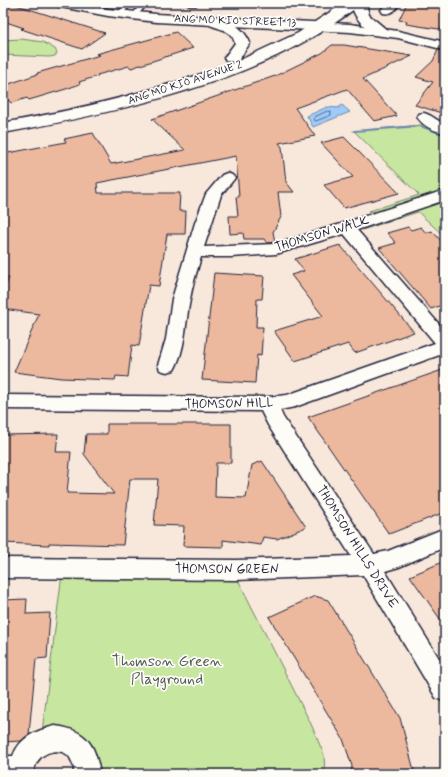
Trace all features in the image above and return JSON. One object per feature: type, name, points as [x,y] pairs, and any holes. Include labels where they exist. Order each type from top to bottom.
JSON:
[{"type":"main road","name":"ANG MO KIO AVENUE 2","points":[[3,120],[75,106],[121,95],[186,75],[232,58],[275,39],[303,24],[334,3]]},
{"type":"main road","name":"ANG MO KIO AVENUE 2","points":[[3,128],[93,111],[163,92],[206,78],[266,55],[312,32],[353,3]]},
{"type":"main road","points":[[359,3],[358,11],[381,31]]},
{"type":"main road","points":[[211,20],[240,34],[243,43],[232,58]]},
{"type":"street","name":"ANG MO KIO STREET 13","points":[[61,3],[124,12],[211,20],[323,25],[381,31],[422,39],[445,46]]},
{"type":"street","name":"ANG MO KIO STREET 13","points":[[78,3],[124,12]]},
{"type":"street","points":[[424,117],[432,124],[445,129]]},
{"type":"street","points":[[167,365],[175,339],[181,299],[196,252],[202,223],[214,194],[227,178]]},
{"type":"street","name":"THOMSON WALK","points":[[196,252],[231,252],[276,249],[347,228],[445,195]]},
{"type":"street","points":[[347,228],[445,344]]},
{"type":"street","name":"THOMSON HILL","points":[[3,402],[268,404],[288,402],[445,344]]},
{"type":"street","name":"THOMSON HILLS DRIVE","points":[[268,404],[275,420],[369,565],[445,690]]},
{"type":"street","name":"THOMSON GREEN","points":[[3,568],[236,570],[335,568],[369,565],[391,560],[445,538]]},
{"type":"street","points":[[14,770],[32,748],[43,741],[55,738],[66,739],[76,744],[80,748],[87,763],[87,774]]},
{"type":"lane","points":[[124,12],[145,3]]},
{"type":"lane","points":[[187,3],[198,3]]},
{"type":"green space","points":[[21,39],[43,42],[55,49],[57,53],[55,56],[49,57],[3,55],[3,40]]},
{"type":"green space","points":[[432,124],[445,129],[445,191],[380,213],[369,211],[419,195],[354,131]]},
{"type":"green space","points":[[440,200],[442,203],[445,203],[445,237],[418,212],[362,230],[358,226]]},
{"type":"green space","name":"Thomson Green Playground","points":[[63,566],[231,566],[311,724],[324,755],[325,774],[97,774],[98,764],[96,753],[92,744],[88,740],[84,737],[76,735],[42,732]]},
{"type":"water","points":[[342,105],[350,112],[313,127],[307,116],[327,107],[338,108]]},
{"type":"building","points":[[3,3],[10,3],[105,33],[82,49],[21,29],[24,28],[3,21]]},
{"type":"building","points":[[407,3],[445,3],[445,30],[406,24],[407,21],[399,20]]},
{"type":"building","points":[[176,32],[193,48],[131,68],[129,66],[97,75],[98,76],[79,82],[80,84],[29,100],[27,98],[11,103],[3,94],[3,86],[38,74],[37,73],[100,55],[96,54]]},
{"type":"building","points":[[332,45],[344,45],[412,56],[363,79],[397,116],[374,121],[347,89],[295,108],[315,136],[279,143],[282,147],[286,182],[294,192],[278,192],[281,217],[273,232],[275,242],[267,243],[264,239],[244,239],[243,233],[230,234],[229,216],[238,216],[236,197],[239,197],[236,156],[97,183],[98,193],[180,193],[179,211],[186,211],[185,234],[167,234],[159,286],[149,285],[139,346],[132,345],[128,377],[116,376],[115,380],[61,378],[14,372],[39,314],[3,309],[3,290],[9,278],[3,278],[3,154],[66,142],[64,139],[93,133],[111,164],[185,150],[152,119],[275,76],[322,53]]},
{"type":"building","points":[[438,50],[445,51],[445,114],[415,105],[433,82],[416,77],[433,61]]},
{"type":"building","points":[[344,137],[399,193],[344,208],[324,185],[353,177],[321,143]]},
{"type":"building","points":[[408,227],[411,230],[421,227],[426,233],[432,231],[445,245],[445,304],[431,309],[379,248],[396,243],[387,233]]},
{"type":"building","points":[[340,245],[414,332],[355,353],[348,344],[295,361],[274,331],[323,316],[291,275],[304,271],[295,259]]},
{"type":"building","points":[[214,273],[264,276],[262,299],[257,299],[256,327],[263,327],[261,356],[257,355],[255,383],[202,380]]},
{"type":"building","points":[[445,369],[445,512],[389,534],[308,417]]},
{"type":"building","points":[[107,424],[231,424],[231,463],[216,463],[215,497],[246,498],[252,465],[262,461],[306,527],[277,539],[263,537],[261,545],[223,540],[223,547],[183,546],[184,526],[154,525],[158,479],[130,479],[123,545],[49,543],[49,545],[3,543],[3,435],[58,434],[56,452],[71,452],[67,493],[114,494],[84,454],[86,434],[107,434]]},
{"type":"building","points":[[445,561],[445,626],[410,576]]},
{"type":"building","points":[[315,596],[328,600],[400,718],[415,774],[351,774],[352,766],[343,739],[269,617]]},
{"type":"building","points":[[27,599],[26,614],[50,613],[47,658],[36,659],[29,734],[21,741],[3,742],[3,600]]},
{"type":"waterway","points":[[354,131],[420,126],[445,135]]}]
